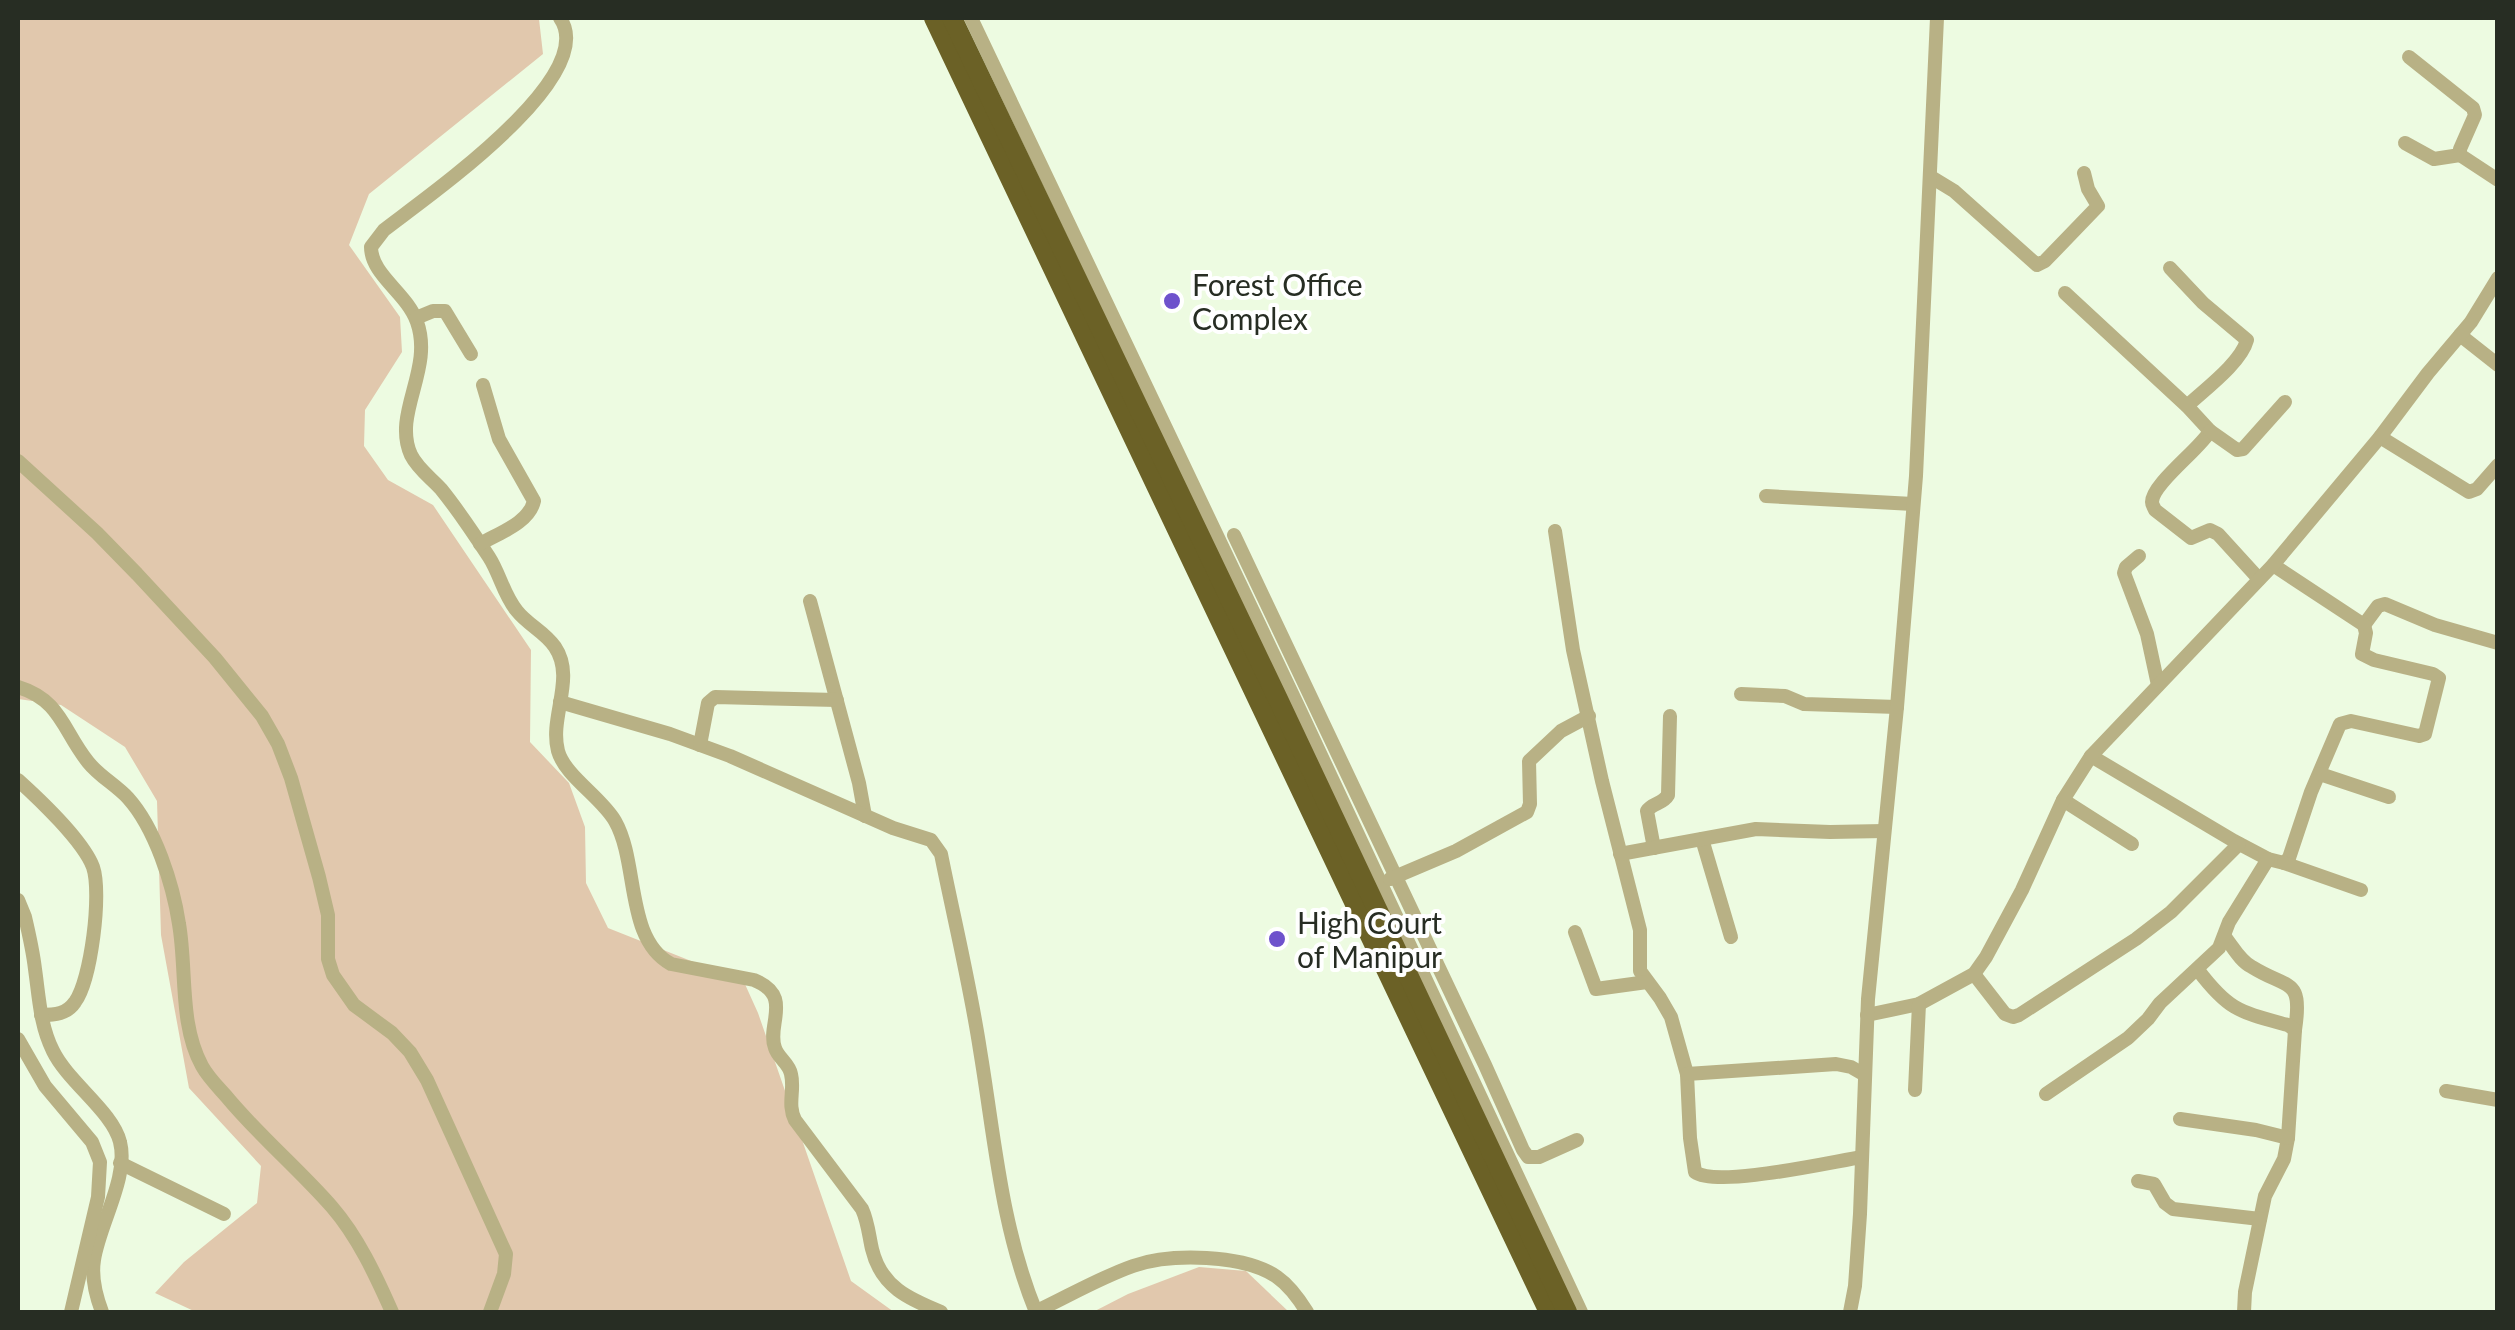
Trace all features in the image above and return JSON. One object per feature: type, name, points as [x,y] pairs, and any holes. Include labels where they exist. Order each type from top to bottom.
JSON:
[{"type":"highway","points":[[934,18],[1549,1312]]},
{"type":"highway","points":[[952,18],[1566,1312]]},
{"type":"street","points":[[560,18],[566,26],[566,44],[550,84],[498,139],[384,230],[371,246],[378,271],[416,318],[422,343],[409,409],[410,452],[480,544],[517,611],[554,644],[560,656],[564,675],[557,747],[562,760],[615,822],[624,841],[634,903],[653,948],[671,964],[754,980],[771,991],[776,1008],[775,1050],[790,1070],[790,1108],[795,1120],[862,1209],[884,1278],[907,1298],[941,1312]]},
{"type":"street","points":[[971,18],[1582,1312]]},
{"type":"street","points":[[1850,1312],[1855,1286],[1867,1015],[1914,504],[1937,18]]},
{"type":"street","points":[[2410,56],[2475,112],[2460,155]]},
{"type":"street","points":[[2405,143],[2434,159],[2460,155],[2498,180]]},
{"type":"street","points":[[1930,177],[1954,192],[2037,264],[2045,261],[2098,206],[2084,173]]},
{"type":"street","points":[[2170,268],[2247,340],[2245,348],[2216,380],[2186,406]]},
{"type":"street","points":[[1867,1015],[1919,1004],[1974,974],[2022,890],[2062,800],[2091,756],[2273,565],[2471,322],[2498,278]]},
{"type":"street","points":[[2065,293],[2210,432],[2237,450],[2243,449],[2284,402]]},
{"type":"street","points":[[416,318],[433,310],[445,310],[471,354]]},
{"type":"street","points":[[2460,334],[2498,365]]},
{"type":"street","points":[[480,544],[527,516],[534,501],[499,438],[483,386]]},
{"type":"street","points":[[2210,432],[2166,480],[2153,497],[2152,506],[2188,537],[2210,530],[2218,534],[2259,580]]},
{"type":"street","points":[[2380,437],[2468,492],[2477,489],[2498,465]]},
{"type":"street","points":[[18,461],[97,532],[215,658],[270,730],[292,778],[320,877],[328,914],[328,959],[333,975],[354,1005],[410,1052],[427,1080],[506,1254],[504,1274],[490,1312]]},
{"type":"street","points":[[1766,496],[1914,504]]},
{"type":"street","points":[[1555,531],[1573,650],[1640,930],[1640,972],[1671,1017],[1687,1074],[1695,1172],[1698,1176],[1722,1177],[1862,1157]]},
{"type":"street","points":[[1234,535],[1528,1156],[1539,1158],[1577,1140]]},
{"type":"street","points":[[2139,556],[2124,573],[2146,634],[2158,685]]},
{"type":"street","points":[[2273,565],[2364,624],[2362,654],[2439,678],[2423,736],[2345,722],[2337,728],[2284,863]]},
{"type":"street","points":[[810,602],[859,782],[864,816]]},
{"type":"street","points":[[2364,624],[2378,606],[2385,604],[2435,625],[2498,643]]},
{"type":"street","points":[[18,687],[51,705],[88,762],[124,794],[143,819],[173,892],[190,1037],[204,1069],[246,1120],[333,1208],[377,1278],[392,1312]]},
{"type":"street","points":[[1742,694],[1785,696],[1804,704],[1897,708]]},
{"type":"street","points":[[700,745],[708,704],[716,697],[837,700]]},
{"type":"street","points":[[560,702],[700,745],[864,816],[930,840],[941,854],[980,1046],[1000,1186],[1016,1254],[1036,1312],[1107,1276],[1138,1264],[1172,1258],[1226,1260],[1267,1271],[1286,1284],[1307,1312]]},
{"type":"street","points":[[1380,883],[1483,837],[1527,812],[1530,760],[1561,731],[1589,716]]},
{"type":"street","points":[[1654,848],[1646,811],[1668,795],[1670,716]]},
{"type":"street","points":[[2091,756],[2268,859],[2362,890]]},
{"type":"street","points":[[2320,774],[2390,797]]},
{"type":"street","points":[[18,780],[81,847],[96,881],[93,938],[75,1003],[64,1012],[41,1015]]},
{"type":"street","points":[[2062,800],[2132,844]]},
{"type":"street","points":[[1620,854],[1756,829],[1884,831]]},
{"type":"street","points":[[1702,839],[1731,937]]},
{"type":"street","points":[[1974,974],[2006,1014],[2019,1015],[2171,912],[2239,844]]},
{"type":"street","points":[[2046,1094],[2128,1038],[2219,948],[2229,922],[2268,859]]},
{"type":"street","points":[[18,900],[35,966],[41,1015],[53,1052],[117,1131],[122,1150],[116,1186],[93,1264],[102,1312]]},
{"type":"street","points":[[1575,932],[1596,989],[1647,982]]},
{"type":"street","points":[[2225,937],[2248,965],[2293,990],[2299,1004],[2288,1138],[2284,1159],[2260,1219],[2244,1312]]},
{"type":"street","points":[[2198,970],[2219,997],[2235,1008],[2294,1030]]},
{"type":"street","points":[[1915,1090],[1919,1004]]},
{"type":"street","points":[[18,1042],[45,1086],[92,1142],[100,1162],[98,1197],[71,1312]]},
{"type":"street","points":[[1687,1074],[1836,1064],[1865,1075]]},
{"type":"street","points":[[2446,1091],[2498,1100]]},
{"type":"street","points":[[2180,1118],[2288,1138]]},
{"type":"street","points":[[120,1163],[224,1214]]},
{"type":"street","points":[[2138,1181],[2154,1184],[2173,1209],[2260,1219]]},
{"type":"shaded area","points":[[18,18],[539,19],[543,54],[369,194],[349,245],[400,317],[402,352],[365,410],[364,446],[388,480],[433,505],[531,650],[530,742],[569,783],[585,827],[586,883],[608,928],[744,982],[851,1281],[894,1312],[196,1312],[155,1293],[184,1262],[257,1203],[261,1166],[189,1088],[161,935],[157,801],[125,747],[61,705],[18,699]]},
{"type":"shaded area","points":[[1199,1267],[1246,1271],[1289,1312],[1093,1312],[1128,1294]]},
{"type":"place","name":"Forest Office Complex","points":[[1172,301]]},
{"type":"place","name":"High Court of Manipur","points":[[1277,939]]}]
